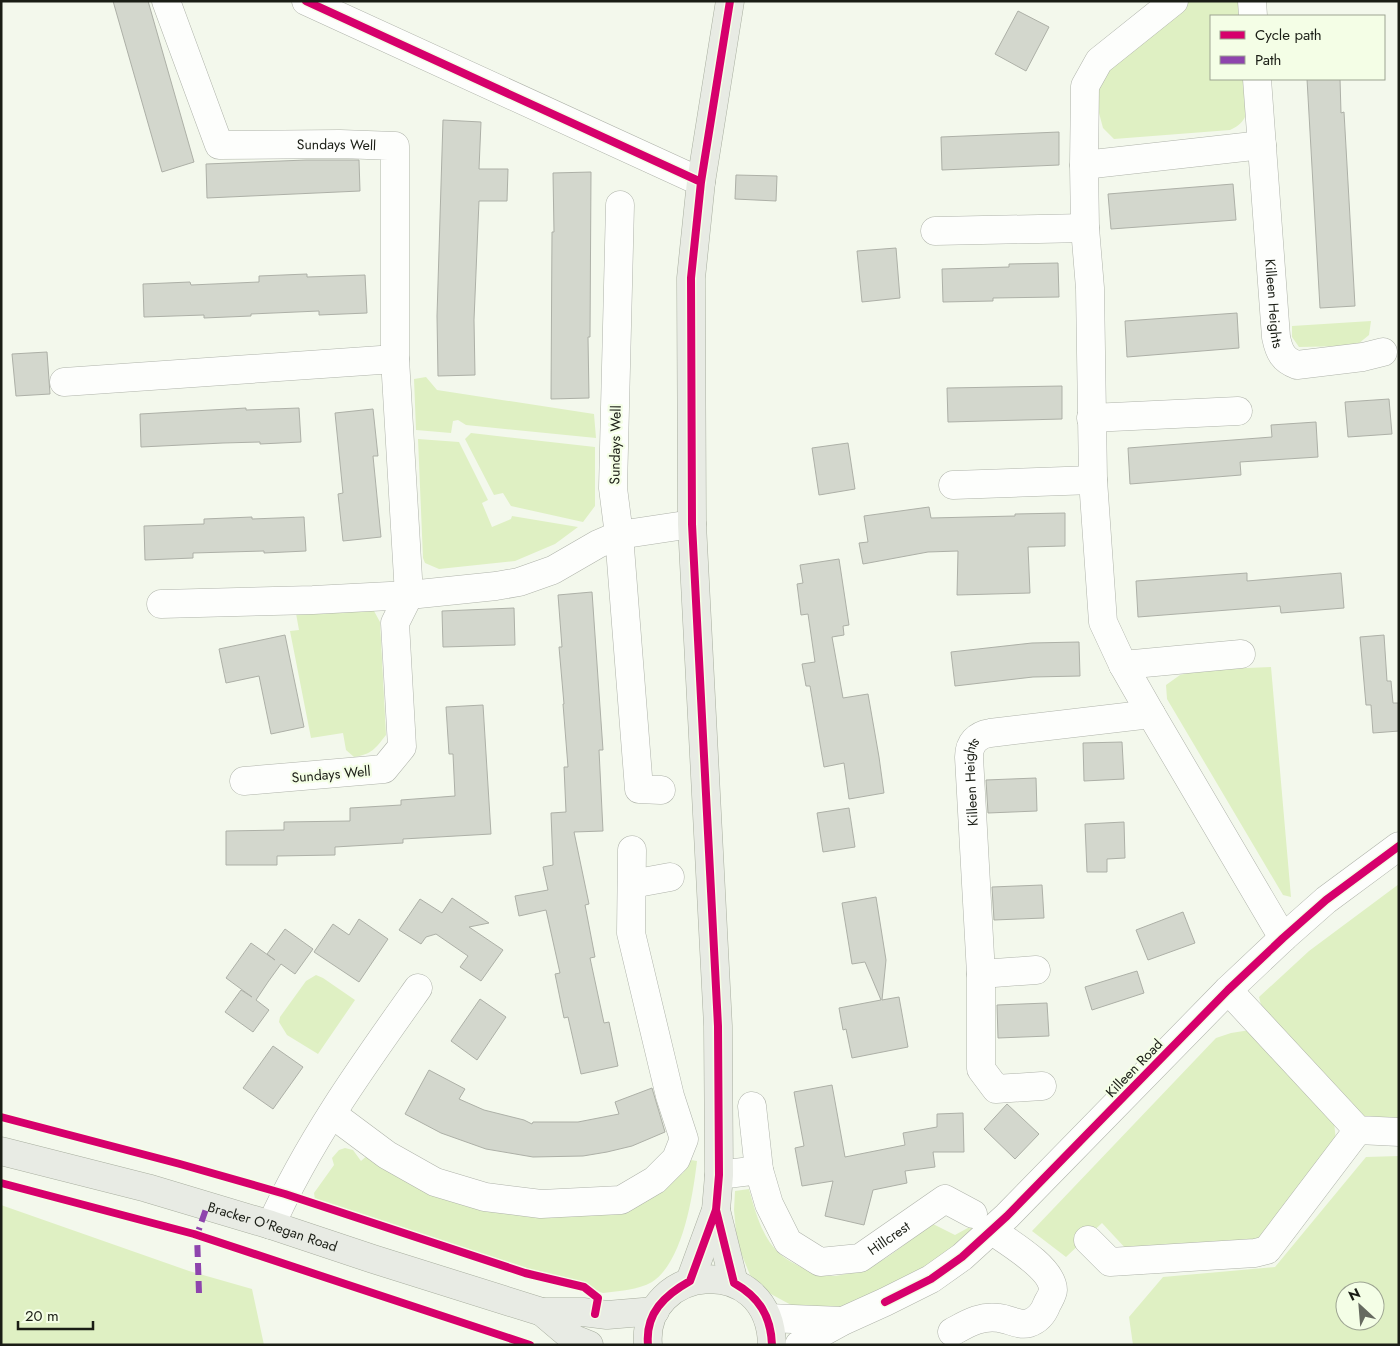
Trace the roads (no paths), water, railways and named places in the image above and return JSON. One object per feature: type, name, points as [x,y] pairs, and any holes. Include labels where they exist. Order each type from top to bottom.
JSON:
[{"type":"main road","points":[[690,1281],[716,1210],[719,1175],[718,1026],[692,524],[691,278],[701,182],[730,1]]},
{"type":"main road","name":"Bracker O'Regan Road","points":[[1,1151],[147,1188],[271,1225],[542,1312],[584,1312],[607,1315],[655,1311]]},
{"type":"main road","points":[[716,1210],[734,1283]]},
{"type":"main road","points":[[648,1345],[650,1325],[655,1311],[662,1300],[690,1281],[712,1278],[734,1283],[754,1296],[762,1307],[770,1332]]},
{"type":"main road","name":"Bracker O'Regan Road","points":[[542,1312],[574,1339],[589,1345]]},
{"type":"street","name":"Sundays Well","points":[[166,1],[219,145],[340,144],[395,146],[395,358],[409,595],[395,624],[402,747],[384,769],[244,781]]},
{"type":"street","points":[[306,1],[701,182]]},
{"type":"street","points":[[1174,1],[1099,61],[1085,86],[1084,166],[1090,288],[1093,480],[1103,622],[1123,665],[1283,938]]},
{"type":"street","points":[[1252,1],[1253,15]]},
{"type":"street","name":"Killeen Heights","points":[[1257,80],[1278,348],[1287,362],[1297,365],[1363,357],[1384,352]]},
{"type":"street","points":[[1084,166],[1262,146]]},
{"type":"street","name":"Sundays Well","points":[[620,205],[613,488],[619,535],[639,789],[661,790]]},
{"type":"street","points":[[935,232],[1086,228]]},
{"type":"street","points":[[64,382],[395,358]]},
{"type":"street","points":[[1091,418],[1238,411]]},
{"type":"street","points":[[953,485],[1093,480]]},
{"type":"street","points":[[161,604],[313,600],[409,595],[496,586],[519,582],[552,570],[598,544],[619,535],[692,524]]},
{"type":"street","points":[[1123,665],[1241,654]]},
{"type":"street","name":"Killeen Heights","points":[[1042,1086],[996,1089],[981,1069],[981,974],[969,751],[978,736],[990,733],[1151,714]]},
{"type":"street","name":"Killeen Road","points":[[799,1345],[843,1321],[932,1278],[962,1257],[982,1222],[1008,1216],[1228,990],[1283,938],[1326,900],[1399,846]]},
{"type":"street","points":[[332,1114],[387,1155],[435,1182],[485,1197],[541,1204],[621,1200],[655,1180],[676,1159],[684,1139],[670,1096],[631,933],[632,850]]},
{"type":"street","points":[[632,884],[670,877]]},
{"type":"street","points":[[981,974],[1036,970]]},
{"type":"street","points":[[271,1225],[294,1175],[316,1137],[418,988]]},
{"type":"street","points":[[1228,990],[1358,1130],[1399,1132]]},
{"type":"street","name":"Hillcrest","points":[[752,1106],[759,1170],[769,1204],[788,1242],[820,1262],[860,1258],[945,1199],[982,1222]]},
{"type":"street","points":[[1088,1240],[1110,1262],[1255,1253],[1267,1250],[1358,1130]]},
{"type":"street","points":[[719,1175],[759,1170]]},
{"type":"street","points":[[952,1332],[971,1321],[984,1318],[998,1318],[1022,1324],[1030,1322],[1042,1314],[1053,1291],[1051,1280],[1044,1270],[982,1222]]},
{"type":"street","points":[[770,1332],[843,1321]]}]
